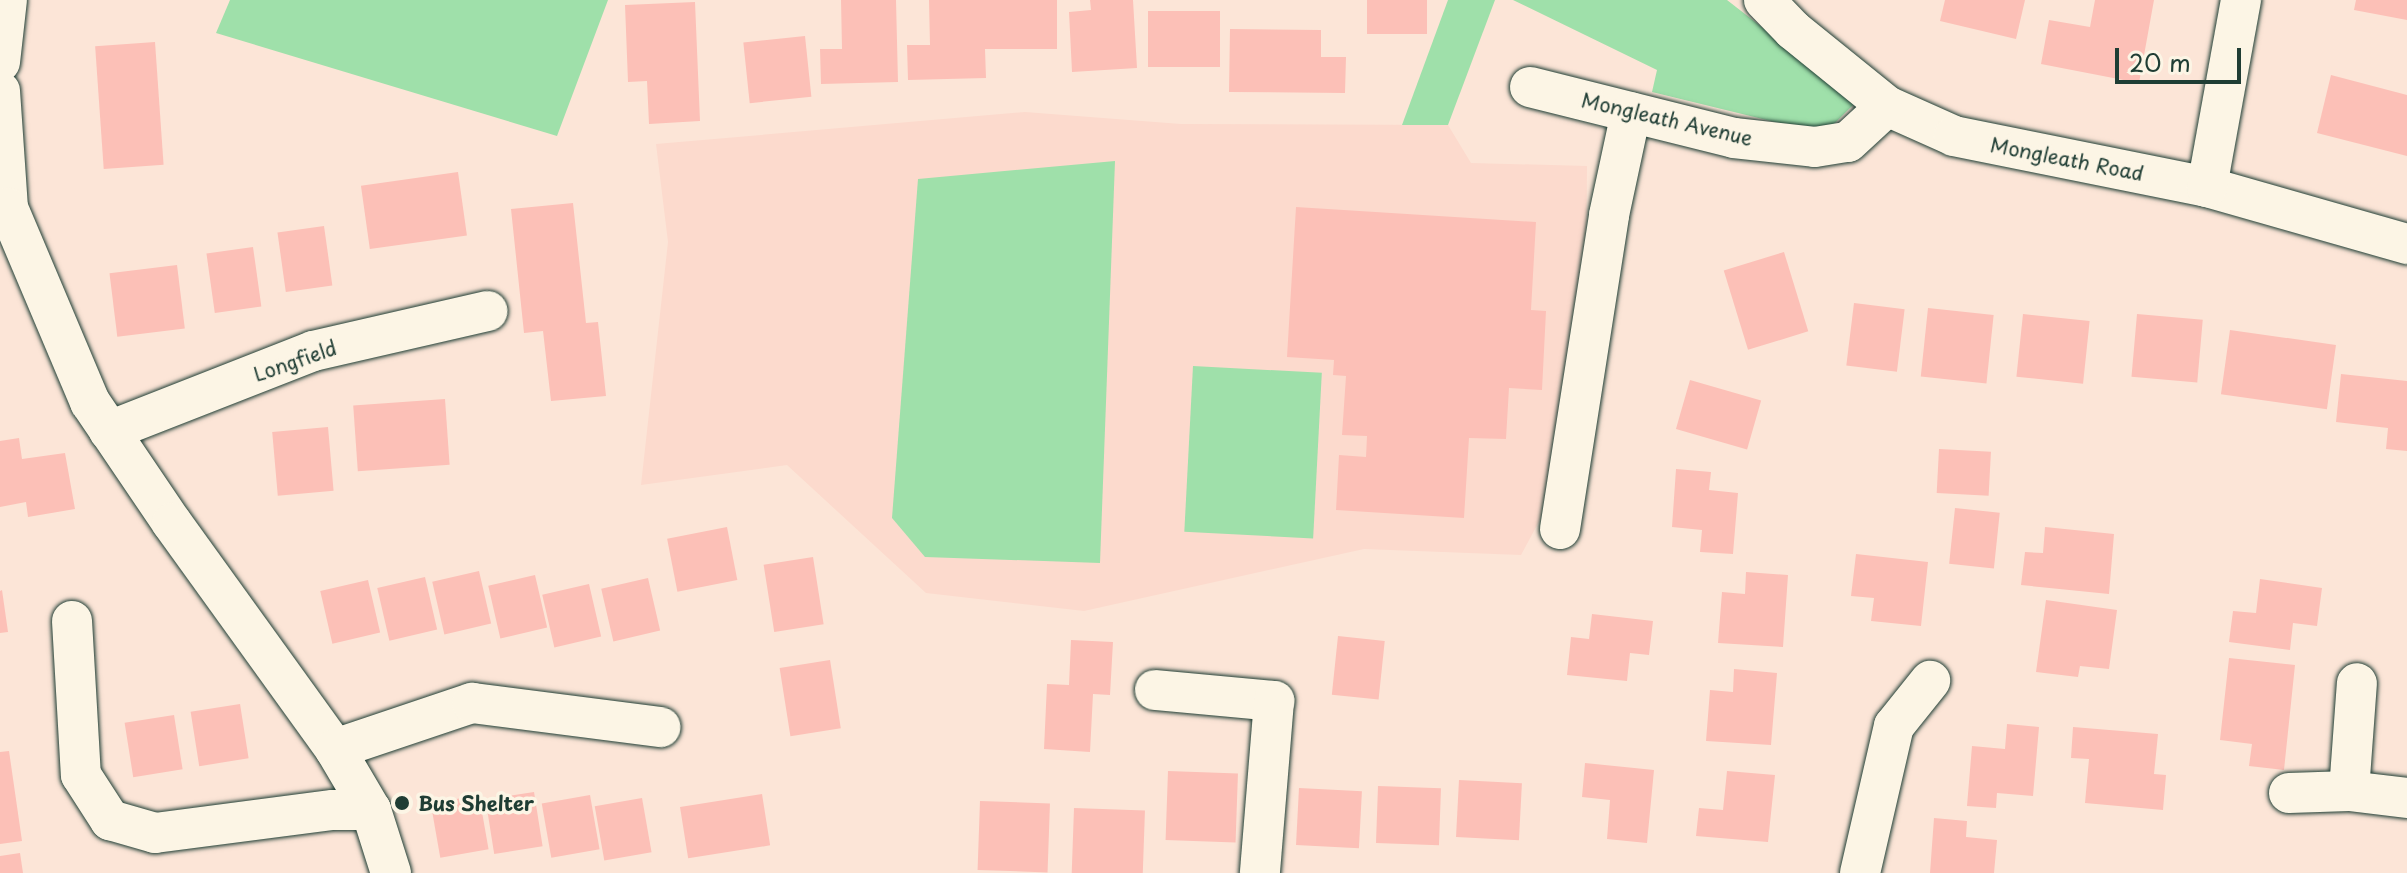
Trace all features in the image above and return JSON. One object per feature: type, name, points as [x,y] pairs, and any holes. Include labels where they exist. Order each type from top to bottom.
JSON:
[{"type":"street","points":[[0,62],[7,0]]},
{"type":"street","name":"Mongleath Road","points":[[1764,0],[1793,30],[1887,106],[1954,136],[2207,187],[2407,244]]},
{"type":"street","points":[[2207,187],[2241,0]]},
{"type":"street","name":"Mongleath Avenue","points":[[1530,87],[1734,138],[1815,147],[1848,142],[1887,106]]},
{"type":"street","points":[[0,91],[8,208],[90,402],[335,749],[371,810],[391,873]]},
{"type":"street","points":[[1560,529],[1609,215],[1631,112]]},
{"type":"street","name":"Longfield","points":[[109,431],[313,351],[487,311]]},
{"type":"street","points":[[72,621],[81,775],[110,820],[155,833],[333,810],[371,810]]},
{"type":"street","points":[[1860,873],[1894,726],[1930,681]]},
{"type":"street","points":[[2349,791],[2357,683]]},
{"type":"street","points":[[1155,690],[1274,701],[1260,873]]},
{"type":"street","points":[[335,749],[472,703],[660,727]]},
{"type":"street","points":[[2289,793],[2349,791],[2407,798]]},
{"type":"shaded area","points":[[1025,112],[1181,124],[1448,125],[1471,163],[1587,166],[1586,297],[1557,488],[1521,555],[1364,549],[1084,611],[926,593],[787,465],[641,485],[668,242],[656,144]]},
{"type":"green space","points":[[230,0],[608,0],[557,136],[216,33]]},
{"type":"green space","points":[[1448,0],[1495,0],[1448,125],[1402,125]]},
{"type":"green space","points":[[1513,0],[1727,0],[1857,101],[1824,134],[1652,92],[1657,70]]},
{"type":"green space","points":[[1115,161],[1100,563],[925,557],[892,518],[918,179]]},
{"type":"green space","points":[[1193,366],[1322,373],[1313,539],[1184,532]]},
{"type":"building","points":[[841,0],[896,0],[898,82],[821,84],[820,49],[842,49]]},
{"type":"building","points":[[929,0],[1057,0],[1057,49],[985,49],[986,78],[908,80],[907,45],[930,45]]},
{"type":"building","points":[[1090,0],[1133,0],[1137,68],[1072,72],[1069,12],[1091,10]]},
{"type":"building","points":[[1367,0],[1427,0],[1427,34],[1367,34]]},
{"type":"building","points":[[1945,0],[2025,0],[2016,39],[1940,21]]},
{"type":"building","points":[[2095,0],[2154,0],[2139,83],[2041,64],[2049,20],[2090,27]]},
{"type":"building","points":[[2356,0],[2407,0],[2407,20],[2354,10]]},
{"type":"building","points":[[695,2],[700,121],[649,124],[647,81],[628,82],[625,5]]},
{"type":"building","points":[[1148,11],[1220,11],[1220,67],[1148,67]]},
{"type":"building","points":[[1230,29],[1321,30],[1321,57],[1346,57],[1345,93],[1229,92]]},
{"type":"building","points":[[805,36],[811,97],[750,103],[743,42]]},
{"type":"building","points":[[155,42],[164,165],[104,169],[95,46]]},
{"type":"building","points":[[2331,75],[2407,95],[2407,156],[2317,133]]},
{"type":"building","points":[[458,172],[467,235],[370,249],[361,186]]},
{"type":"building","points":[[573,203],[586,323],[598,322],[606,396],[551,401],[543,331],[524,333],[511,209]]},
{"type":"building","points":[[1296,207],[1536,222],[1531,310],[1546,311],[1542,390],[1509,388],[1506,439],[1469,438],[1464,518],[1336,510],[1339,455],[1366,457],[1367,436],[1342,435],[1346,376],[1333,375],[1334,360],[1287,357]]},
{"type":"building","points":[[324,226],[332,285],[286,292],[277,233]]},
{"type":"building","points":[[253,247],[261,306],[215,313],[206,254]]},
{"type":"building","points":[[1784,252],[1808,331],[1748,350],[1724,270]]},
{"type":"building","points":[[177,265],[185,329],[117,337],[110,273]]},
{"type":"building","points":[[1854,303],[1905,309],[1897,372],[1846,366]]},
{"type":"building","points":[[1928,308],[1994,315],[1986,384],[1921,377]]},
{"type":"building","points":[[2023,314],[2090,321],[2083,384],[2016,377]]},
{"type":"building","points":[[2137,314],[2203,320],[2197,383],[2132,377]]},
{"type":"building","points":[[2230,330],[2336,345],[2327,409],[2221,394]]},
{"type":"building","points":[[2341,374],[2407,381],[2407,451],[2386,449],[2388,428],[2336,422]]},
{"type":"building","points":[[1690,380],[1761,400],[1747,449],[1676,429]]},
{"type":"building","points":[[445,399],[450,465],[358,471],[353,405]]},
{"type":"building","points":[[328,427],[334,491],[278,496],[272,432]]},
{"type":"building","points":[[19,438],[22,459],[65,453],[75,509],[28,517],[26,502],[0,507],[0,441]]},
{"type":"building","points":[[1939,449],[1991,452],[1989,496],[1937,493]]},
{"type":"building","points":[[1676,469],[1711,472],[1709,490],[1738,493],[1733,554],[1700,552],[1702,530],[1672,527]]},
{"type":"building","points":[[1955,508],[2000,513],[1994,568],[1949,564]]},
{"type":"building","points":[[727,527],[737,580],[677,592],[667,539]]},
{"type":"building","points":[[2045,527],[2114,534],[2109,594],[2021,585],[2025,552],[2043,553]]},
{"type":"building","points":[[1856,554],[1928,562],[1921,626],[1871,621],[1874,598],[1851,596]]},
{"type":"building","points":[[813,557],[824,624],[774,632],[764,565]]},
{"type":"building","points":[[479,571],[491,624],[444,634],[432,582]]},
{"type":"building","points":[[1746,572],[1788,575],[1783,647],[1718,643],[1722,592],[1745,594]]},
{"type":"building","points":[[535,575],[547,628],[500,638],[488,586]]},
{"type":"building","points":[[425,577],[437,630],[389,641],[377,588]]},
{"type":"building","points":[[648,578],[660,631],[613,641],[601,589]]},
{"type":"building","points":[[2260,579],[2322,588],[2317,626],[2293,623],[2290,650],[2229,642],[2233,611],[2256,613]]},
{"type":"building","points":[[368,580],[380,633],[332,644],[320,591]]},
{"type":"building","points":[[589,584],[601,637],[554,647],[542,595]]},
{"type":"building","points":[[0,591],[8,632],[0,633]]},
{"type":"building","points":[[2046,600],[2117,610],[2109,669],[2080,666],[2078,677],[2036,672]]},
{"type":"building","points":[[1592,614],[1653,621],[1649,655],[1630,653],[1627,681],[1567,675],[1571,637],[1589,639]]},
{"type":"building","points":[[1338,636],[1385,641],[1379,700],[1332,695]]},
{"type":"building","points":[[1071,640],[1113,642],[1110,695],[1093,694],[1090,752],[1044,749],[1047,684],[1069,685]]},
{"type":"building","points":[[2229,658],[2295,665],[2284,770],[2249,766],[2252,744],[2220,740]]},
{"type":"building","points":[[830,660],[841,728],[790,736],[780,668]]},
{"type":"building","points":[[1734,669],[1777,673],[1771,745],[1706,741],[1710,690],[1733,692]]},
{"type":"building","points":[[240,704],[249,758],[199,766],[191,712]]},
{"type":"building","points":[[174,715],[183,769],[133,777],[125,723]]},
{"type":"building","points":[[2007,724],[2039,727],[2033,796],[1997,793],[1996,808],[1967,806],[1972,746],[2005,749]]},
{"type":"building","points":[[2073,727],[2158,734],[2154,774],[2166,775],[2163,810],[2085,803],[2089,759],[2071,758]]},
{"type":"building","points":[[9,751],[22,841],[0,844],[0,752]]},
{"type":"building","points":[[1585,763],[1654,770],[1647,843],[1607,839],[1610,800],[1582,797]]},
{"type":"building","points":[[1168,771],[1238,773],[1236,842],[1166,840]]},
{"type":"building","points":[[1727,771],[1775,775],[1768,842],[1696,836],[1699,808],[1723,810]]},
{"type":"building","points":[[1459,780],[1522,783],[1519,840],[1456,837]]},
{"type":"building","points":[[1378,786],[1441,788],[1439,845],[1376,843]]},
{"type":"building","points":[[1299,788],[1362,791],[1359,848],[1296,845]]},
{"type":"building","points":[[534,792],[543,846],[494,854],[486,800]]},
{"type":"building","points":[[762,794],[770,845],[688,858],[680,807]]},
{"type":"building","points":[[479,795],[489,849],[440,858],[431,804]]},
{"type":"building","points":[[590,795],[600,849],[551,858],[542,804]]},
{"type":"building","points":[[642,798],[652,852],[604,860],[595,806]]},
{"type":"building","points":[[980,801],[1050,803],[1048,872],[978,870]]},
{"type":"building","points":[[1074,808],[1145,810],[1143,873],[1072,873]]},
{"type":"building","points":[[1934,818],[1967,821],[1966,837],[1997,840],[1994,873],[1930,873]]},
{"type":"building","points":[[20,853],[23,873],[0,873],[0,856]]},
{"type":"place","name":"Bus Shelter","points":[[402,803]]}]
